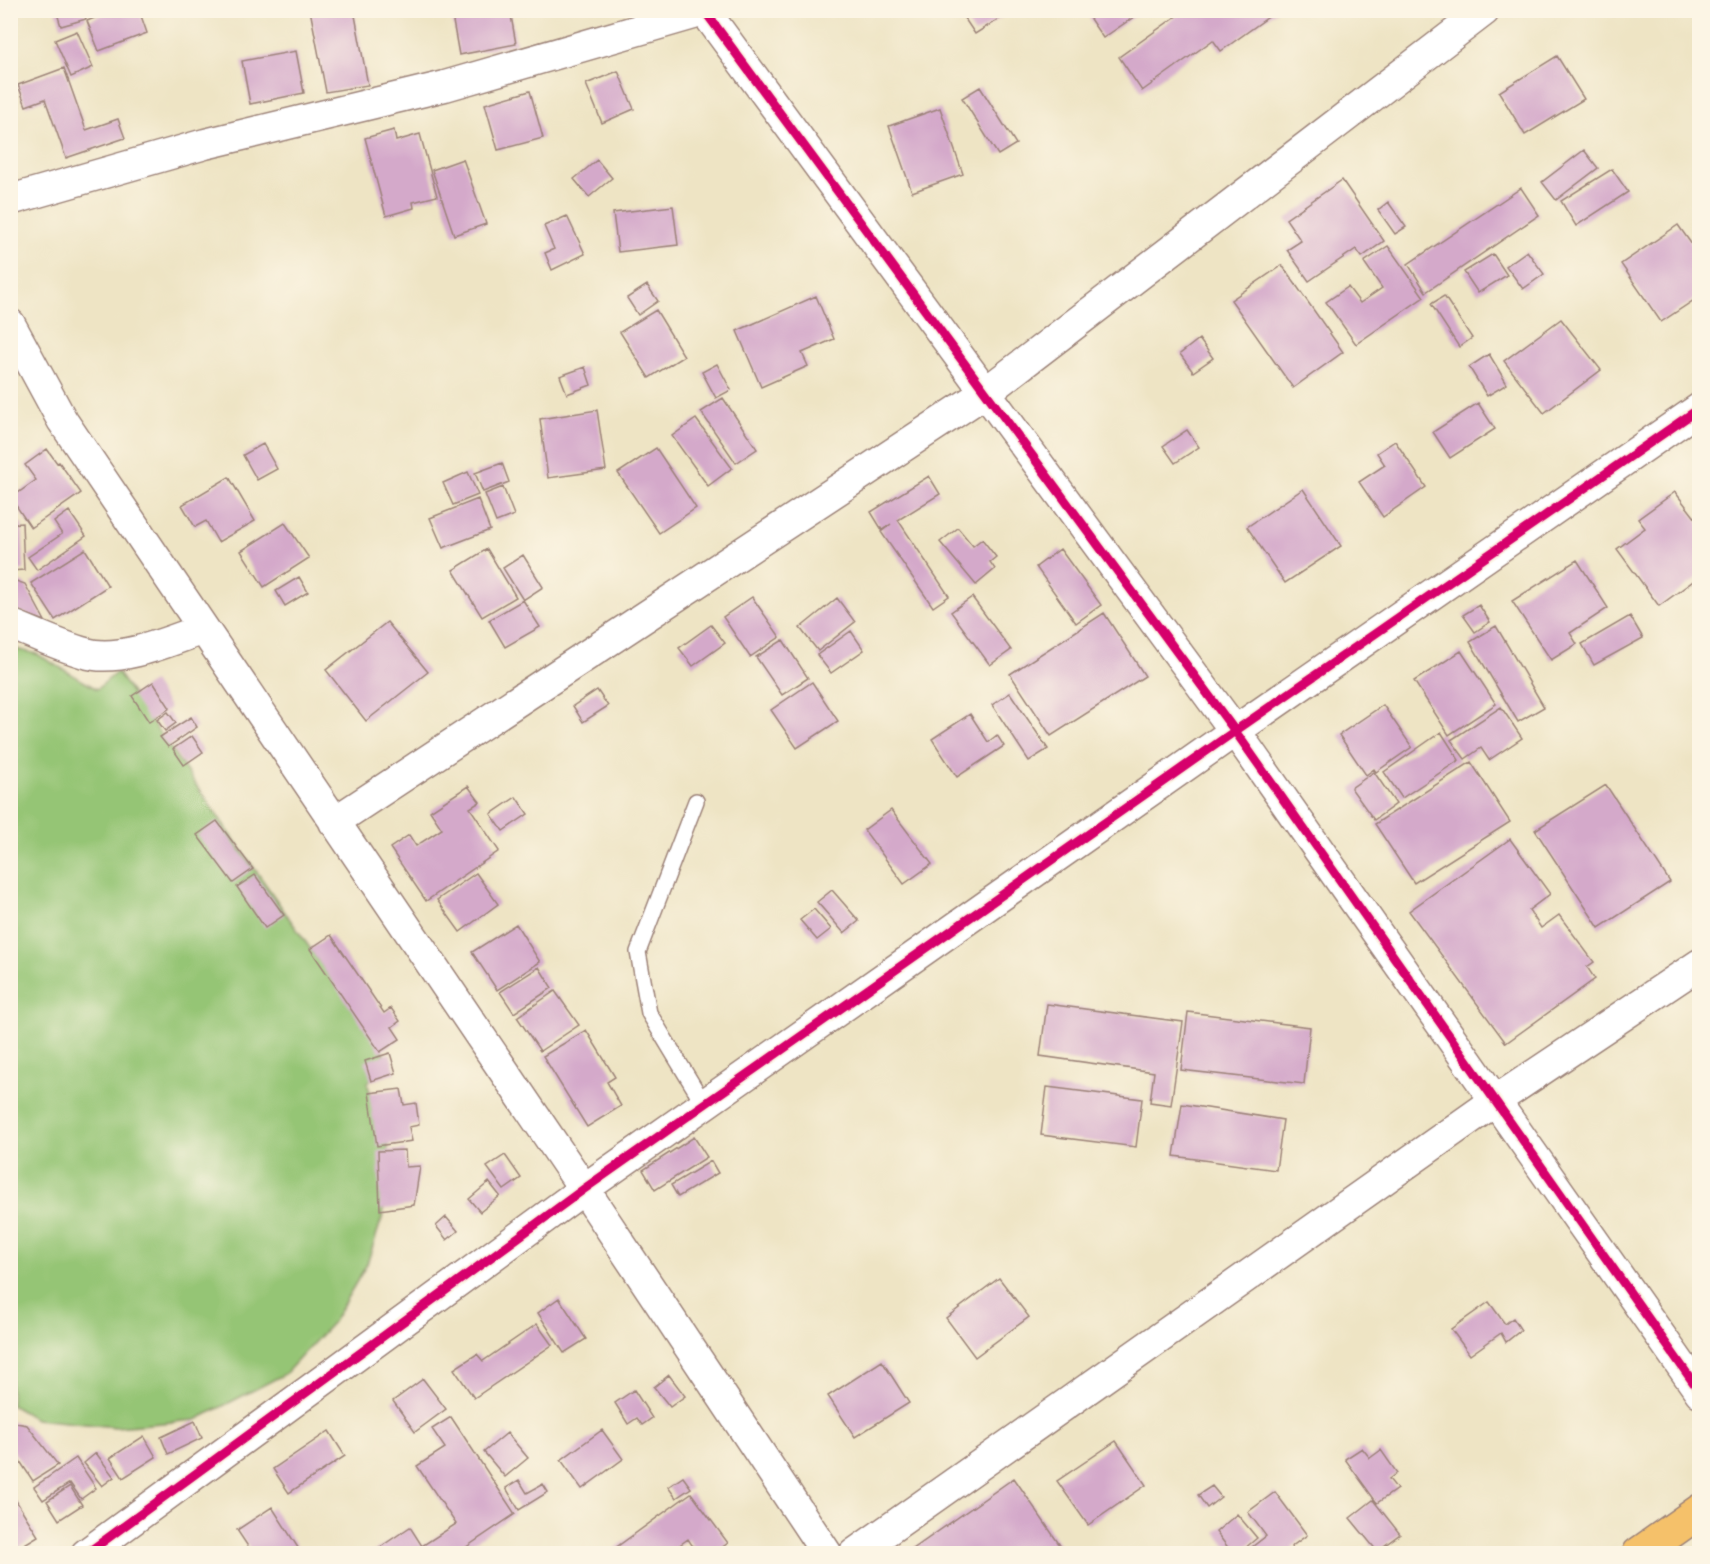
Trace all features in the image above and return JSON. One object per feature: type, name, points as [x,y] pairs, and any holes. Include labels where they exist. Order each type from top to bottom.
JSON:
[{"type":"main road","points":[[1639,1554],[1700,1511]]},
{"type":"street","points":[[10,200],[205,144],[445,86],[704,11],[1235,731],[1700,1392]]},
{"type":"street","points":[[334,822],[986,392],[1484,11]]},
{"type":"street","points":[[10,324],[62,420],[584,1189],[827,1554]]},
{"type":"street","points":[[86,1554],[584,1189],[1235,731],[1700,408]]},
{"type":"street","points":[[10,624],[87,654],[115,655],[147,649],[203,629]]},
{"type":"street","points":[[854,1554],[1495,1101],[1700,964]]},
{"type":"lane","points":[[696,801],[638,952],[649,1013],[704,1104]]},
{"type":"green space","points":[[11,648],[37,654],[97,689],[117,672],[391,1064],[367,1083],[388,1144],[383,1215],[367,1264],[333,1322],[285,1374],[196,1420],[116,1427],[35,1419],[11,1405]]},
{"type":"building","points":[[56,10],[84,10],[86,19],[61,26]]},
{"type":"building","points":[[114,10],[139,10],[147,33],[99,51],[87,21]]},
{"type":"building","points":[[310,10],[354,10],[368,85],[326,92]]},
{"type":"building","points":[[451,10],[510,10],[516,44],[459,55]]},
{"type":"building","points":[[959,10],[1002,10],[1005,15],[975,34]]},
{"type":"building","points":[[1084,10],[1144,10],[1103,38]]},
{"type":"building","points":[[1185,10],[1278,10],[1221,51],[1213,40],[1142,91],[1119,57]]},
{"type":"building","points":[[77,31],[93,67],[71,77],[55,40]]},
{"type":"building","points":[[296,51],[304,93],[250,104],[242,61]]},
{"type":"building","points":[[1557,56],[1584,99],[1525,135],[1499,92]]},
{"type":"building","points":[[64,68],[86,130],[118,119],[125,138],[66,158],[45,99],[26,106],[18,85]]},
{"type":"building","points":[[618,71],[634,109],[602,123],[586,84]]},
{"type":"building","points":[[980,87],[1016,144],[998,155],[962,98]]},
{"type":"building","points":[[530,91],[543,138],[498,150],[485,104]]},
{"type":"building","points":[[940,108],[963,174],[912,192],[889,126]]},
{"type":"building","points":[[394,130],[396,141],[420,134],[437,196],[413,202],[414,208],[386,216],[365,138]]},
{"type":"building","points":[[1584,150],[1598,168],[1556,200],[1542,182]]},
{"type":"building","points":[[463,159],[486,224],[454,235],[432,170]]},
{"type":"building","points":[[597,160],[612,178],[589,197],[574,179]]},
{"type":"building","points":[[1612,169],[1628,192],[1576,226],[1561,201]]},
{"type":"building","points":[[1342,180],[1384,241],[1362,257],[1356,249],[1309,281],[1287,250],[1301,241],[1286,219]]},
{"type":"building","points":[[1521,188],[1539,215],[1426,292],[1408,264]]},
{"type":"building","points":[[1388,202],[1406,227],[1395,234],[1378,210]]},
{"type":"building","points":[[673,206],[678,245],[618,252],[613,213]]},
{"type":"building","points":[[567,216],[585,254],[552,270],[545,253],[554,249],[544,226]]},
{"type":"building","points":[[1678,225],[1700,256],[1700,296],[1661,322],[1621,264]]},
{"type":"building","points":[[1388,246],[1424,297],[1356,344],[1326,302],[1348,287],[1360,303],[1382,288],[1364,262]]},
{"type":"building","points":[[1527,251],[1544,274],[1523,289],[1506,266]]},
{"type":"building","points":[[1493,254],[1507,275],[1478,293],[1464,272]]},
{"type":"building","points":[[1282,265],[1343,352],[1293,388],[1231,300]]},
{"type":"building","points":[[647,285],[658,301],[638,315],[627,298]]},
{"type":"building","points":[[816,296],[834,339],[802,353],[808,366],[761,387],[737,331]]},
{"type":"building","points":[[1444,296],[1472,338],[1459,347],[1431,304]]},
{"type":"building","points":[[656,310],[684,356],[649,378],[620,332]]},
{"type":"building","points":[[1561,319],[1601,370],[1544,413],[1504,361]]},
{"type":"building","points":[[1199,339],[1213,358],[1193,372],[1180,354]]},
{"type":"building","points":[[1489,354],[1507,384],[1487,396],[1469,367]]},
{"type":"building","points":[[717,364],[731,390],[716,398],[702,372]]},
{"type":"building","points":[[585,367],[591,385],[567,394],[560,376]]},
{"type":"building","points":[[723,398],[757,449],[736,463],[701,412]]},
{"type":"building","points":[[1478,403],[1495,429],[1450,458],[1433,432]]},
{"type":"building","points":[[597,410],[606,470],[548,478],[540,419]]},
{"type":"building","points":[[696,419],[732,468],[708,486],[672,436]]},
{"type":"building","points":[[1187,430],[1199,447],[1175,463],[1163,446]]},
{"type":"building","points":[[1395,441],[1426,487],[1383,517],[1359,482],[1385,465],[1377,453]]},
{"type":"building","points":[[263,444],[277,469],[257,480],[243,455]]},
{"type":"building","points":[[656,448],[696,508],[659,533],[618,473]]},
{"type":"building","points":[[47,449],[81,493],[31,528],[11,498],[36,480],[25,465]]},
{"type":"building","points":[[502,463],[509,482],[483,492],[475,473]]},
{"type":"building","points":[[468,472],[478,495],[453,505],[443,483]]},
{"type":"building","points":[[929,476],[940,494],[898,520],[949,596],[933,607],[881,532],[891,524],[882,530],[871,512]]},
{"type":"building","points":[[229,477],[255,521],[218,542],[206,521],[195,527],[182,505]]},
{"type":"building","points":[[503,487],[514,515],[496,522],[485,494]]},
{"type":"building","points":[[1303,489],[1341,546],[1285,583],[1247,527]]},
{"type":"building","points":[[1675,492],[1700,524],[1700,576],[1659,606],[1617,549],[1645,528],[1638,519]]},
{"type":"building","points":[[478,499],[490,530],[443,548],[430,518]]},
{"type":"building","points":[[69,511],[86,536],[37,570],[28,557],[62,534],[54,522]]},
{"type":"building","points":[[22,523],[24,570],[10,571],[10,524]]},
{"type":"building","points":[[285,523],[309,558],[264,587],[241,551]]},
{"type":"building","points":[[958,528],[973,546],[982,539],[996,557],[990,562],[995,569],[976,585],[940,542]]},
{"type":"building","points":[[85,549],[108,586],[55,620],[31,583]]},
{"type":"building","points":[[487,549],[516,597],[482,617],[453,570]]},
{"type":"building","points":[[1060,549],[1101,605],[1076,623],[1036,567]]},
{"type":"building","points":[[523,555],[543,587],[523,600],[503,568]]},
{"type":"building","points":[[1577,560],[1608,608],[1570,633],[1577,644],[1551,660],[1512,601]]},
{"type":"building","points":[[299,577],[308,592],[285,606],[276,591]]},
{"type":"building","points":[[10,579],[25,584],[45,621],[10,608]]},
{"type":"building","points":[[752,597],[780,637],[750,657],[723,617]]},
{"type":"building","points":[[972,597],[1011,650],[990,665],[951,612]]},
{"type":"building","points":[[837,598],[855,622],[818,651],[800,628]]},
{"type":"building","points":[[523,600],[540,627],[505,647],[489,620]]},
{"type":"building","points":[[1479,605],[1490,622],[1475,632],[1463,615]]},
{"type":"building","points":[[1104,613],[1145,676],[1051,736],[1010,674]]},
{"type":"building","points":[[1630,616],[1643,638],[1594,665],[1582,644]]},
{"type":"building","points":[[387,622],[428,672],[366,721],[326,670]]},
{"type":"building","points":[[711,625],[725,643],[693,666],[679,648]]},
{"type":"building","points":[[1496,626],[1544,707],[1518,722],[1470,642]]},
{"type":"building","points":[[851,631],[864,650],[831,673],[817,655]]},
{"type":"building","points":[[783,640],[808,678],[782,695],[756,657]]},
{"type":"building","points":[[1461,651],[1496,704],[1449,735],[1414,681]]},
{"type":"building","points":[[153,682],[170,708],[149,722],[132,696]]},
{"type":"building","points":[[812,682],[838,721],[797,748],[771,710]]},
{"type":"building","points":[[597,690],[608,706],[583,722],[573,706]]},
{"type":"building","points":[[1010,693],[1048,749],[1029,761],[992,705]]},
{"type":"building","points":[[1383,705],[1412,747],[1376,772],[1374,769],[1366,775],[1339,735]]},
{"type":"building","points":[[1501,707],[1522,738],[1489,760],[1481,748],[1465,759],[1451,740]]},
{"type":"building","points":[[168,712],[176,723],[165,731],[157,720]]},
{"type":"building","points":[[970,714],[988,742],[997,735],[1004,746],[957,777],[932,739]]},
{"type":"building","points":[[191,717],[197,727],[168,747],[160,737]]},
{"type":"building","points":[[1441,732],[1459,760],[1402,798],[1384,772]]},
{"type":"building","points":[[192,736],[203,752],[184,765],[173,749]]},
{"type":"building","points":[[1471,762],[1510,822],[1414,883],[1375,824]]},
{"type":"building","points":[[1374,772],[1396,804],[1374,820],[1351,788]]},
{"type":"building","points":[[1606,785],[1670,882],[1599,928],[1535,830]]},
{"type":"building","points":[[468,786],[480,802],[470,808],[499,851],[426,901],[390,848],[409,835],[416,846],[442,829],[430,811]]},
{"type":"building","points":[[516,797],[528,814],[503,831],[491,814]]},
{"type":"building","points":[[891,810],[932,864],[904,884],[864,830]]},
{"type":"building","points":[[217,821],[253,869],[233,883],[197,835]]},
{"type":"building","points":[[1510,839],[1550,894],[1529,910],[1541,928],[1559,915],[1594,962],[1587,967],[1595,979],[1506,1043],[1409,911]]},
{"type":"building","points":[[476,873],[498,904],[460,932],[437,900]]},
{"type":"building","points":[[255,875],[284,915],[265,928],[237,887]]},
{"type":"building","points":[[832,890],[859,921],[844,933],[817,902]]},
{"type":"building","points":[[814,909],[831,929],[817,940],[800,920]]},
{"type":"building","points":[[516,924],[540,962],[497,990],[472,952]]},
{"type":"building","points":[[331,935],[384,1013],[391,1008],[400,1021],[392,1027],[400,1039],[380,1052],[310,949]]},
{"type":"building","points":[[539,967],[552,988],[514,1013],[500,992]]},
{"type":"building","points":[[555,991],[579,1025],[540,1051],[517,1017]]},
{"type":"building","points":[[1047,1004],[1183,1022],[1171,1105],[1150,1102],[1154,1072],[1040,1056]]},
{"type":"building","points":[[1188,1012],[1310,1027],[1304,1084],[1181,1070]]},
{"type":"building","points":[[586,1030],[615,1077],[607,1082],[621,1106],[587,1127],[543,1056]]},
{"type":"building","points":[[390,1053],[396,1073],[371,1081],[365,1061]]},
{"type":"building","points":[[1047,1087],[1142,1099],[1136,1147],[1041,1135]]},
{"type":"building","points":[[401,1089],[404,1105],[416,1103],[419,1125],[409,1127],[412,1141],[377,1146],[369,1093]]},
{"type":"building","points":[[1182,1104],[1283,1120],[1276,1170],[1174,1156]]},
{"type":"building","points":[[694,1137],[707,1157],[655,1190],[643,1170]]},
{"type":"building","points":[[405,1150],[406,1167],[420,1166],[414,1205],[380,1210],[378,1151]]},
{"type":"building","points":[[505,1155],[521,1178],[504,1190],[487,1167]]},
{"type":"building","points":[[711,1161],[718,1173],[678,1197],[671,1185]]},
{"type":"building","points":[[489,1182],[500,1196],[480,1212],[469,1199]]},
{"type":"building","points":[[446,1217],[458,1231],[447,1240],[436,1226]]},
{"type":"building","points":[[999,1278],[1029,1317],[975,1357],[946,1318]]},
{"type":"building","points":[[559,1298],[586,1339],[564,1353],[538,1313]]},
{"type":"building","points":[[1489,1302],[1505,1324],[1513,1318],[1521,1330],[1506,1342],[1501,1333],[1470,1355],[1451,1329]]},
{"type":"building","points":[[537,1324],[552,1345],[474,1398],[454,1369],[477,1354],[483,1361]]},
{"type":"building","points":[[882,1361],[909,1403],[855,1437],[828,1396]]},
{"type":"building","points":[[669,1375],[685,1396],[670,1407],[654,1387]]},
{"type":"building","points":[[423,1379],[446,1409],[415,1432],[393,1401]]},
{"type":"building","points":[[634,1390],[652,1418],[642,1425],[637,1418],[628,1424],[615,1403]]},
{"type":"building","points":[[451,1417],[515,1514],[456,1554],[370,1554],[410,1527],[422,1546],[456,1524],[417,1466],[445,1448],[432,1429]]},
{"type":"building","points":[[195,1421],[202,1438],[168,1454],[161,1437]]},
{"type":"building","points":[[11,1422],[27,1425],[58,1465],[33,1481],[10,1446]]},
{"type":"building","points":[[602,1430],[623,1459],[582,1489],[561,1460]]},
{"type":"building","points":[[329,1431],[345,1456],[289,1493],[273,1469]]},
{"type":"building","points":[[507,1433],[528,1458],[505,1477],[484,1452]]},
{"type":"building","points":[[144,1436],[156,1457],[123,1478],[110,1458]]},
{"type":"building","points":[[1116,1441],[1146,1485],[1088,1525],[1057,1481]]},
{"type":"building","points":[[1362,1448],[1370,1458],[1381,1450],[1397,1473],[1389,1479],[1397,1489],[1377,1503],[1345,1459]]},
{"type":"building","points":[[96,1453],[114,1477],[102,1486],[84,1463]]},
{"type":"building","points":[[76,1458],[96,1488],[81,1499],[70,1483],[43,1500],[34,1487]]},
{"type":"building","points":[[683,1477],[691,1488],[676,1498],[668,1487]]},
{"type":"building","points":[[1014,1478],[1066,1554],[906,1554]]},
{"type":"building","points":[[519,1480],[527,1493],[543,1484],[548,1492],[519,1510],[506,1488]]},
{"type":"building","points":[[70,1486],[82,1505],[59,1520],[47,1501]]},
{"type":"building","points":[[1212,1486],[1221,1497],[1207,1508],[1198,1495]]},
{"type":"building","points":[[10,1491],[38,1536],[15,1550],[10,1542]]},
{"type":"building","points":[[1275,1492],[1307,1535],[1291,1547],[1296,1554],[1243,1554],[1266,1536],[1248,1512]]},
{"type":"building","points":[[691,1493],[728,1543],[713,1554],[698,1554],[688,1539],[667,1554],[607,1554]]},
{"type":"building","points":[[1373,1500],[1400,1534],[1377,1551],[1350,1518]]},
{"type":"building","points":[[272,1507],[302,1554],[253,1554],[237,1530]]},
{"type":"building","points":[[1237,1514],[1257,1538],[1238,1554],[1233,1554],[1216,1532]]},
{"type":"cycle path","points":[[704,10],[1235,731],[1700,1392]]},
{"type":"cycle path","points":[[86,1554],[584,1189],[1235,731],[1700,408]]}]
